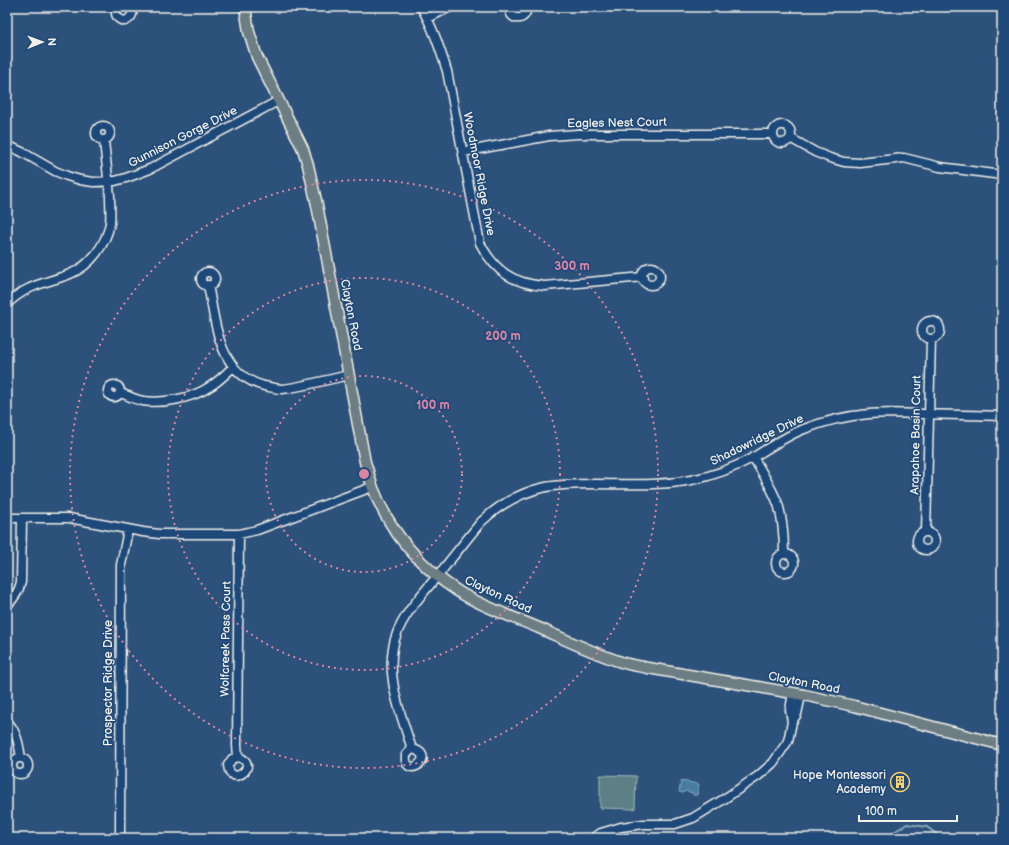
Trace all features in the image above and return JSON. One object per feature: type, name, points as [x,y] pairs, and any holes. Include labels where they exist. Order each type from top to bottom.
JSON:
[{"type":"main road","name":"Clayton Road","points":[[245,7],[249,32],[254,50],[297,137],[308,164],[372,487],[399,537],[423,564],[459,592],[478,602],[623,663],[797,694],[854,706],[1002,745]]},
{"type":"street","points":[[117,7],[115,11],[116,16],[118,19],[125,21],[131,18],[131,7]]},
{"type":"street","name":"Woodmoor Ridge Drive","points":[[422,7],[439,44],[447,71],[480,243],[493,263],[511,278],[534,286],[643,277]]},
{"type":"street","points":[[428,18],[450,7]]},
{"type":"street","points":[[507,7],[511,14],[518,18],[524,17],[527,12],[526,7]]},
{"type":"street","name":"Gunnison Gorge Drive","points":[[7,145],[67,176],[93,182],[108,181],[126,178],[150,169],[278,101]]},
{"type":"street","name":"Eagles Nest Court","points":[[785,126],[790,132],[790,138],[784,143],[774,139],[773,134],[775,129],[777,127],[785,126]]},
{"type":"street","name":"Eagles Nest Court","points":[[463,152],[549,136],[578,134],[773,134]]},
{"type":"street","name":"Eagles Nest Court","points":[[790,138],[815,152],[844,162],[860,163],[904,158],[940,166],[1002,175]]},
{"type":"street","points":[[7,304],[22,292],[30,288],[76,271],[88,263],[102,244],[110,224],[111,213],[104,141]]},
{"type":"street","points":[[208,286],[222,346],[233,367],[245,377],[256,384],[281,389],[349,376]]},
{"type":"street","name":"Arapahoe Basin Court","points":[[926,532],[931,339]]},
{"type":"street","points":[[120,393],[142,401],[170,401],[198,393],[209,388],[233,367]]},
{"type":"street","name":"Shadowridge Drive","points":[[412,748],[397,702],[392,668],[393,648],[396,637],[405,616],[437,576],[484,519],[505,503],[526,493],[545,487],[570,484],[661,484],[685,481],[718,473],[753,457],[782,439],[798,432],[821,423],[846,417],[870,414],[1002,416]]},
{"type":"street","points":[[753,457],[771,488],[778,505],[781,519],[784,554]]},
{"type":"street","points":[[7,518],[69,518],[128,530],[159,534],[239,534],[257,530],[372,487]]},
{"type":"street","points":[[7,605],[19,590],[21,582],[22,519]]},
{"type":"street","name":"Prospector Ridge Drive","points":[[121,838],[121,565],[128,530]]},
{"type":"street","name":"Wolfcreek Pass Court","points":[[238,757],[239,534]]},
{"type":"street","points":[[593,838],[601,833],[621,827],[675,824],[693,818],[758,776],[773,763],[788,741],[792,722],[790,710],[792,698],[797,694]]},
{"type":"street","points":[[7,721],[11,725],[16,736],[21,758]]},
{"type":"green space","points":[[600,775],[636,776],[635,809],[600,808]]},
{"type":"water","points":[[681,781],[699,784],[697,795],[693,795],[693,793],[685,791],[683,793],[679,792]]},
{"type":"waterway","points":[[887,838],[892,833],[907,824],[927,827],[942,838]]},
{"type":"place","name":"Hope Montessori Academy","points":[[900,782]]}]
